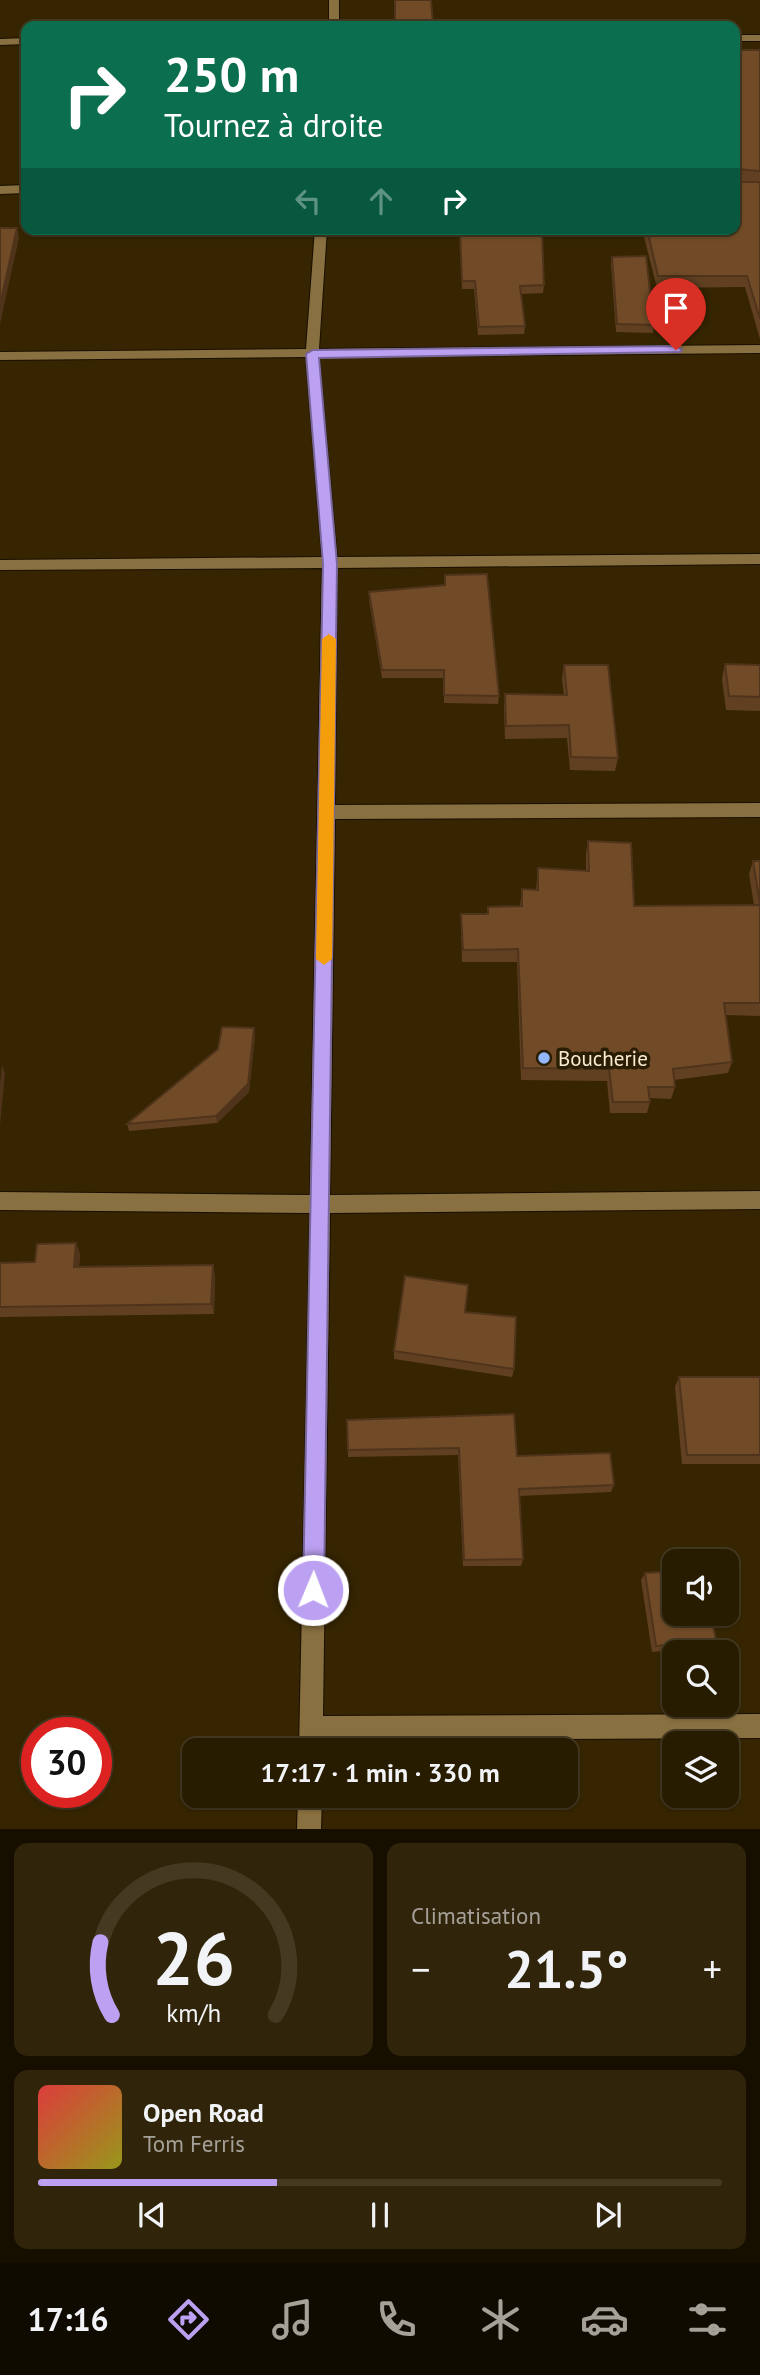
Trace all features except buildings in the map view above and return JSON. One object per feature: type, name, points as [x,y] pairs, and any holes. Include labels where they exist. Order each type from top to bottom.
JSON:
[{"type":"street","points":[[334,0],[334,21]]},
{"type":"street","points":[[740,38],[760,38]]},
{"type":"street","points":[[0,41],[21,41]]},
{"type":"street","points":[[0,190],[21,189]]},
{"type":"street","points":[[311,1738],[330,564],[313,354],[321,235]]},
{"type":"street","points":[[0,356],[760,349]]},
{"type":"street","points":[[0,565],[760,559]]},
{"type":"street","points":[[327,811],[760,810]]},
{"type":"street","points":[[0,1201],[320,1204],[760,1199]]},
{"type":"street","points":[[346,1738],[760,1726]]},
{"type":"street","points":[[309,1829],[310,1808]]},
{"type":"slow traffic","points":[[324,959],[329,639]]},
{"type":"place","name":"Boucherie","points":[[544,1058]]},
{"type":"route","points":[[313,1590],[330,564],[313,354],[676,350]]}]
